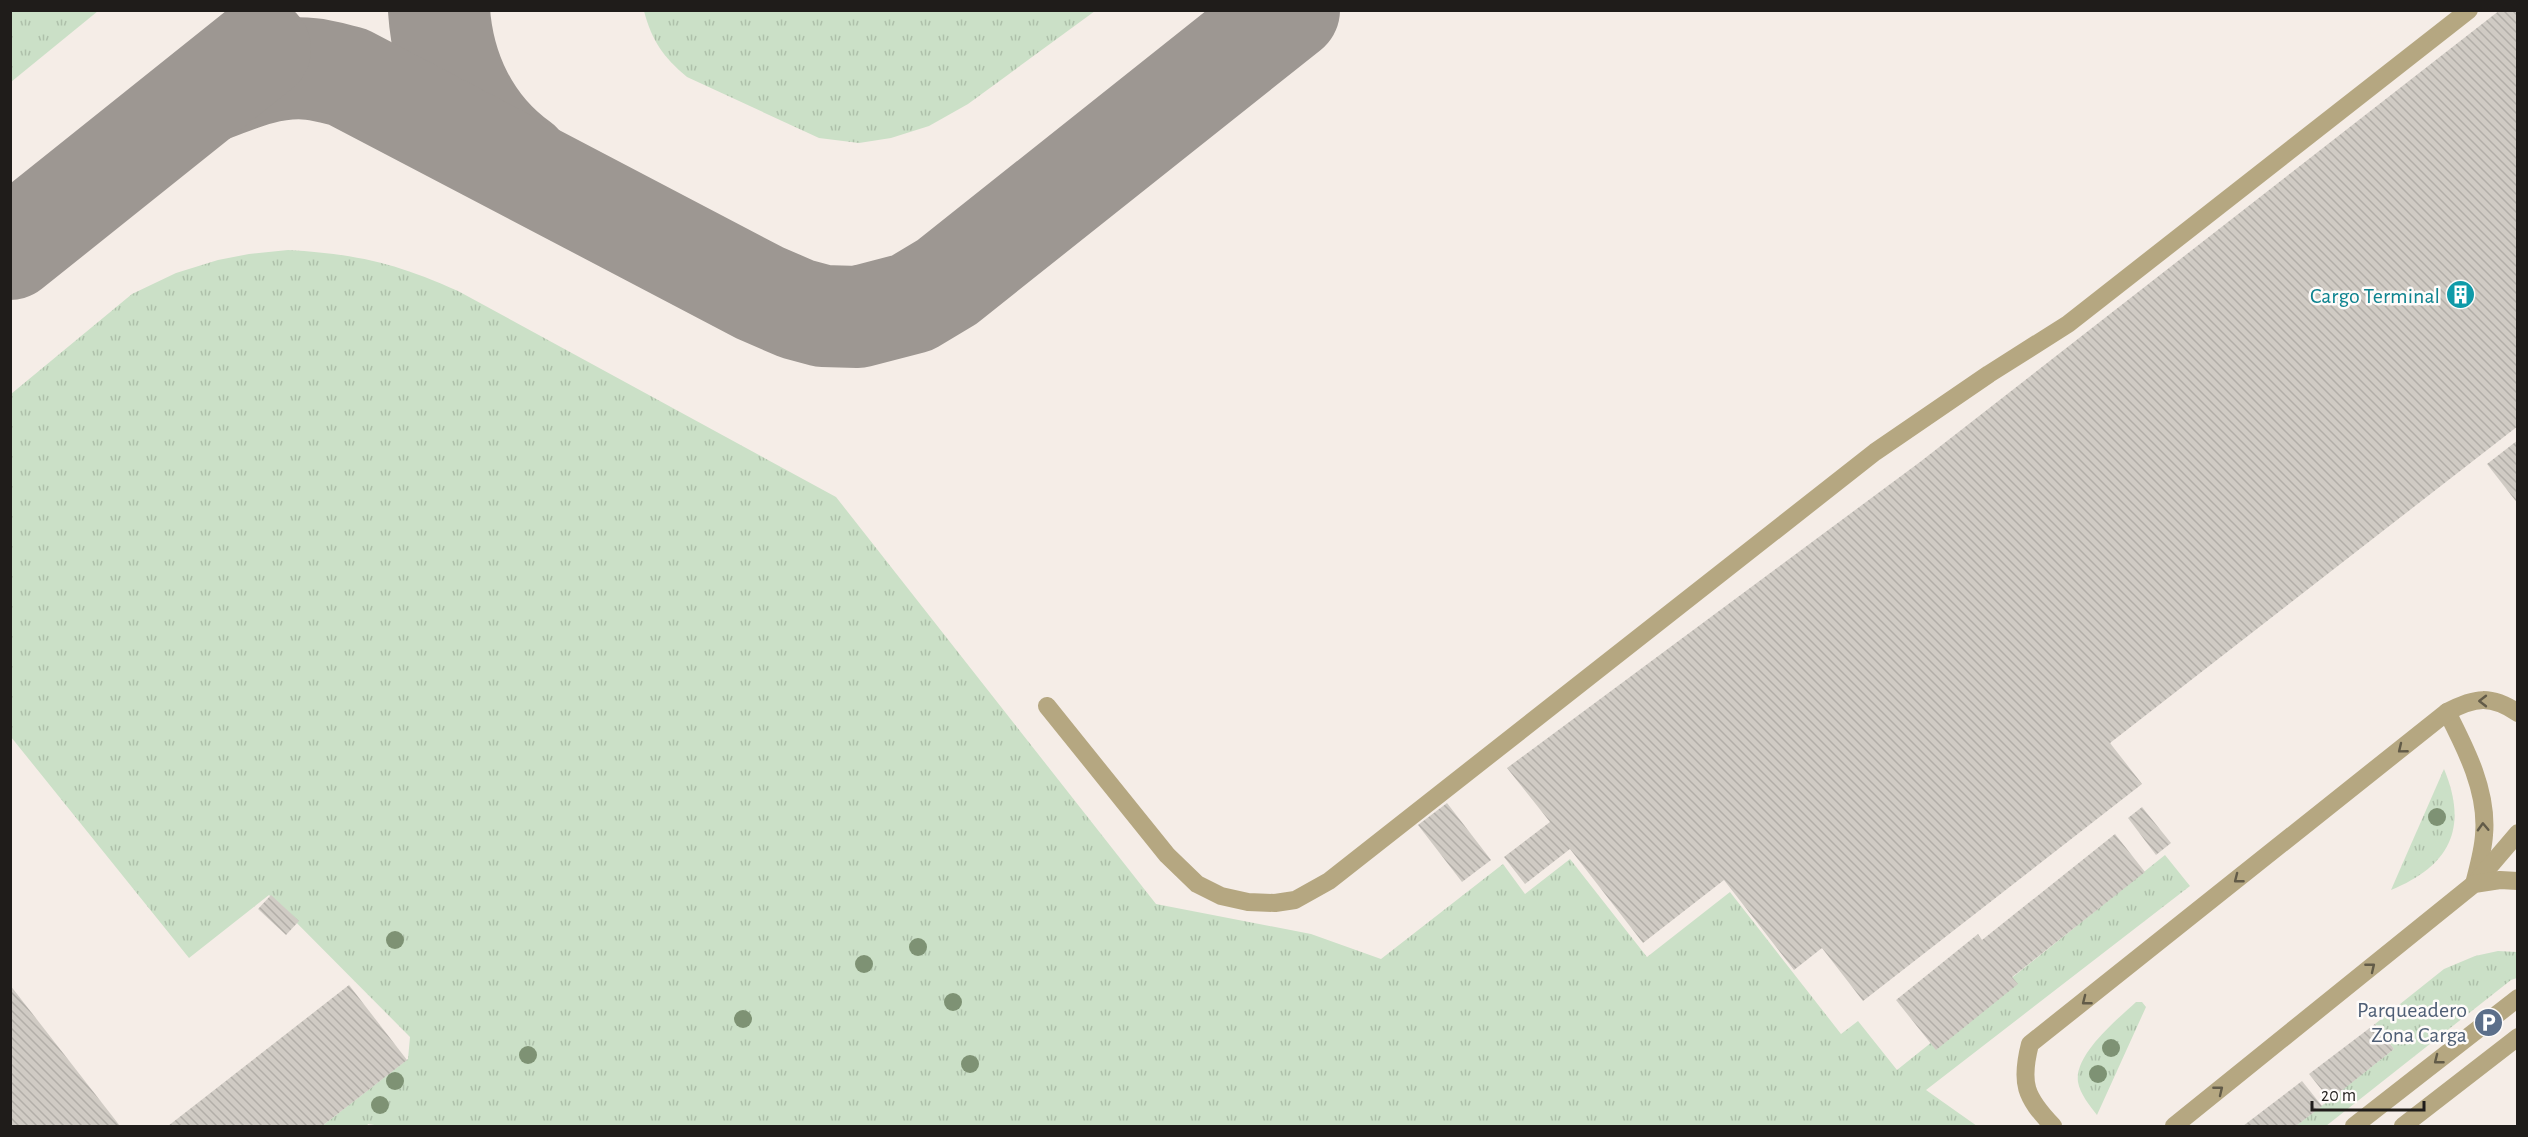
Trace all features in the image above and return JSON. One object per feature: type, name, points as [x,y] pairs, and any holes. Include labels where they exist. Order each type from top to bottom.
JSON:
[{"type":"lane","points":[[1047,706],[1167,855],[1197,884],[1221,896],[1248,902],[1275,903],[1295,900],[1329,881],[1875,452],[1989,374],[2068,324],[2469,10]]},
{"type":"lane","points":[[2053,1126],[2037,1109],[2027,1091],[2023,1069],[2030,1044],[2447,712],[2466,702],[2484,700],[2502,703],[2517,713]]},
{"type":"lane","points":[[2447,712],[2467,750],[2481,796],[2485,833],[2474,884]]},
{"type":"lane","points":[[2174,1126],[2474,884],[2517,833]]},
{"type":"lane","points":[[2474,884],[2500,880],[2517,881]]},
{"type":"lane","points":[[2354,1126],[2517,998]]},
{"type":"lane","points":[[2403,1126],[2517,1036]]},
{"type":"green space","points":[[11,10],[98,10],[98,11],[11,82]]},
{"type":"green space","points":[[644,10],[1095,11],[968,104],[929,126],[891,138],[859,143],[819,138],[687,77],[660,48]]},
{"type":"green space","points":[[288,250],[355,257],[436,281],[836,497],[1156,904],[1311,934],[1381,959],[1503,864],[1525,894],[1570,859],[1647,957],[1730,892],[1841,1034],[1858,1021],[1897,1070],[2165,855],[2190,886],[1926,1090],[1977,1126],[381,1126],[368,1124],[367,1126],[322,1126],[408,1059],[410,1037],[269,895],[189,958],[11,737],[11,394],[132,294],[176,273],[218,260]]},
{"type":"green space","points":[[2444,769],[2451,790],[2454,810],[2454,827],[2449,843],[2440,857],[2427,869],[2391,890]]},
{"type":"green space","points":[[2498,951],[2517,952],[2517,978],[2511,980],[2326,1126],[2296,1126],[2394,1049],[2375,1024],[2444,969],[2475,956]]},
{"type":"green space","points":[[2136,1002],[2142,1002],[2146,1007],[2097,1115],[2081,1091],[2078,1082],[2079,1071],[2083,1060],[2099,1038]]},
{"type":"building","points":[[2500,10],[2518,10],[2518,426],[2110,743],[2142,784],[1863,1001],[1822,948],[1794,970],[1724,880],[1643,943],[1570,849],[1525,884],[1504,857],[1550,822],[1507,768],[1920,462]]},
{"type":"building","points":[[2518,440],[2518,504],[2487,464]]},
{"type":"building","points":[[1447,803],[1491,860],[1462,882],[1418,825]]},
{"type":"building","points":[[2142,807],[2171,843],[2156,855],[2128,818]]},
{"type":"building","points":[[2115,834],[2145,872],[2012,977],[2018,984],[1936,1050],[1896,1000],[1978,934],[1982,940]]},
{"type":"building","points":[[271,895],[299,921],[286,935],[258,909]]},
{"type":"building","points":[[10,985],[120,1126],[10,1126]]},
{"type":"building","points":[[349,985],[407,1060],[322,1126],[168,1126]]},
{"type":"building","points":[[2375,1024],[2394,1049],[2330,1100],[2309,1074]]},
{"type":"building","points":[[2302,1081],[2322,1106],[2296,1126],[2243,1126]]},
{"type":"taxiway","points":[[439,10],[446,55],[462,96],[473,115],[487,132],[502,149],[520,163]]},
{"type":"taxiway","points":[[206,93],[231,83],[283,69],[316,70],[348,77],[760,293],[797,309],[823,316],[858,317],[912,303],[947,282],[1289,10]]},
{"type":"taxiway","points":[[10,249],[260,49]]},
{"type":"place","name":"Cargo Terminal","points":[[2461,295]]},
{"type":"place","name":"Parqueadero Zona Carga","points":[[2488,1022]]}]
